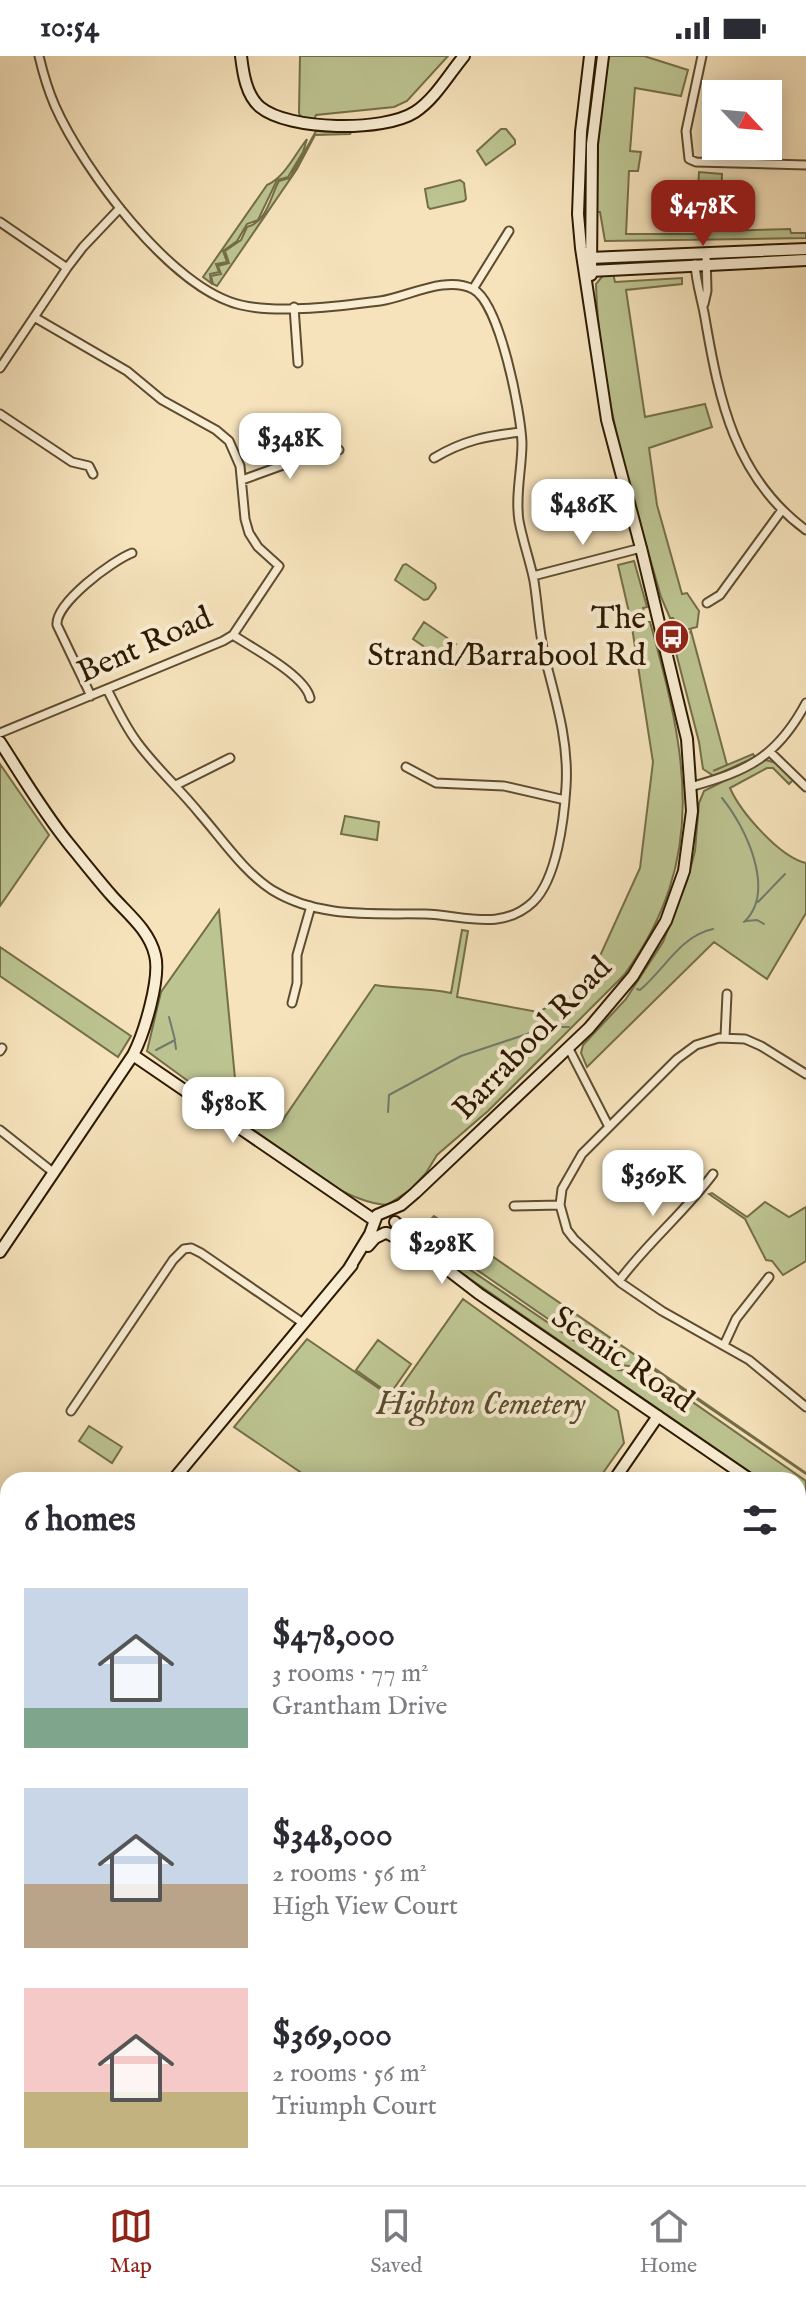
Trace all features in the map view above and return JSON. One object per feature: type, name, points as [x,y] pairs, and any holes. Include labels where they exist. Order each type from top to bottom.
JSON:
[{"type":"main road","points":[[241,56],[249,93],[261,108],[308,125],[326,126],[382,123],[403,118],[427,102],[464,56]]},
{"type":"main road","name":"Barrabool Road","points":[[378,1217],[401,1205],[589,1028],[633,976],[666,921],[684,871],[692,811],[687,739],[607,420],[588,265],[578,214],[581,132],[590,56]]},
{"type":"main road","name":"Barrabool Road","points":[[588,265],[592,144],[603,56]]},
{"type":"main road","points":[[588,265],[806,249]]},
{"type":"main road","points":[[700,259],[806,260]]},
{"type":"main road","points":[[0,742],[46,814],[150,940],[157,964],[156,978],[133,1055],[0,1252]]},
{"type":"main road","points":[[133,1055],[353,1206],[378,1217]]},
{"type":"main road","name":"Barrabool Road","points":[[395,1221],[401,1205]]},
{"type":"main road","points":[[180,1472],[375,1238],[393,1228],[395,1221],[390,1213],[378,1217],[348,1270]]},
{"type":"main road","points":[[378,1217],[380,1232],[386,1233]]},
{"type":"main road","name":"Scenic Road","points":[[395,1221],[426,1253],[478,1293],[739,1472]]},
{"type":"main road","name":"Scenic Road","points":[[386,1233],[426,1253]]},
{"type":"main road","points":[[620,1472],[658,1416]]},
{"type":"street","points":[[39,56],[53,102],[67,129],[120,208],[172,263],[206,291],[242,305],[266,309],[379,301],[448,284],[473,289],[486,302],[498,327],[521,432],[518,516],[533,576],[544,655],[562,727],[566,763],[559,840],[544,886],[529,905],[501,919],[477,921],[430,914],[357,914],[311,906],[270,889],[140,746],[107,689]]},
{"type":"street","points":[[702,56],[688,119],[686,150],[689,159],[696,162],[806,165]]},
{"type":"street","points":[[0,368],[67,268],[120,208]]},
{"type":"street","points":[[0,222],[67,268]]},
{"type":"street","points":[[473,289],[509,231]]},
{"type":"street","points":[[700,259],[707,291],[703,306],[727,422],[755,476],[782,510],[806,530]]},
{"type":"street","points":[[294,307],[298,363]]},
{"type":"street","points":[[34,317],[127,371],[176,409],[216,430],[233,448],[242,480],[311,455],[327,442],[330,432]]},
{"type":"street","points":[[0,351],[8,357]]},
{"type":"street","points":[[0,414],[72,462],[91,470],[92,456]]},
{"type":"street","points":[[434,458],[458,443],[521,432]]},
{"type":"street","points":[[327,442],[339,450]]},
{"type":"street","name":"Bent Road","points":[[0,733],[205,650],[233,635],[279,566],[258,547],[249,533],[242,480]]},
{"type":"street","points":[[707,603],[720,595],[782,510]]},
{"type":"street","points":[[533,576],[641,548]]},
{"type":"street","points":[[91,696],[57,625],[57,618],[64,605],[112,563],[132,553]]},
{"type":"street","points":[[233,635],[296,678],[310,698]]},
{"type":"street","points":[[690,787],[750,767],[770,752],[796,721],[806,703]]},
{"type":"street","points":[[770,752],[806,787]]},
{"type":"street","points":[[176,785],[230,758]]},
{"type":"street","points":[[406,767],[436,783],[504,786],[565,800]]},
{"type":"street","points":[[292,1003],[297,983],[297,955],[311,906]]},
{"type":"street","points":[[725,1037],[727,994]]},
{"type":"street","points":[[804,1402],[767,1372],[662,1311],[619,1281],[574,1239],[562,1218],[560,1205],[569,1172],[608,1125],[690,1048],[707,1040],[725,1037],[757,1043],[806,1074]]},
{"type":"street","points":[[568,1047],[608,1125]]},
{"type":"street","points":[[0,1130],[54,1173]]},
{"type":"street","points":[[619,1281],[639,1254],[690,1205],[713,1174]]},
{"type":"street","points":[[514,1206],[560,1205]]},
{"type":"street","points":[[71,1411],[173,1260],[184,1249],[191,1248],[201,1253],[303,1323]]},
{"type":"street","points":[[724,1345],[736,1319],[769,1277]]},
{"type":"green space","points":[[300,56],[448,56],[407,101],[394,107],[316,115],[314,120],[302,119],[299,113]]},
{"type":"green space","points":[[609,56],[644,56],[688,70],[681,96],[635,88],[630,151],[641,152],[638,171],[629,171],[626,234],[695,234],[699,172],[722,174],[720,231],[790,229],[791,233],[806,233],[806,238],[605,241],[600,212],[596,212],[599,112]]},
{"type":"green space","points":[[501,129],[506,129],[515,144],[486,165],[477,151]]},
{"type":"green space","points":[[353,130],[350,134],[315,135],[297,169],[217,286],[213,284],[211,276],[221,274],[218,266],[229,263],[225,251],[241,240],[247,227],[264,214],[279,181],[290,178],[316,131]]},
{"type":"green space","points":[[307,139],[288,177],[277,180],[258,220],[247,224],[237,241],[223,251],[227,262],[216,264],[219,272],[210,274],[211,283],[203,277],[267,185],[284,171]]},
{"type":"green space","points":[[460,180],[464,183],[464,201],[428,207],[425,189]]},
{"type":"green space","points":[[605,273],[613,273],[615,282],[682,278],[682,284],[626,290],[645,417],[705,404],[712,427],[649,448],[657,505],[682,594],[687,593],[699,611],[697,627],[689,629],[684,637],[680,625],[670,618],[661,597],[628,481],[610,403],[598,324],[596,284]]},
{"type":"green space","points":[[634,561],[647,607],[643,608],[647,622],[650,622],[673,715],[683,803],[680,846],[669,889],[651,932],[624,975],[488,1111],[437,1155],[410,1190],[387,1205],[351,1195],[330,1185],[147,1051],[161,992],[219,910],[236,1089],[282,1121],[375,985],[451,993],[462,930],[468,931],[457,997],[538,1012],[585,989],[640,868],[653,762],[631,621],[618,565]]},
{"type":"green space","points":[[406,564],[435,584],[436,588],[428,599],[424,600],[395,580]]},
{"type":"green space","points":[[424,622],[456,644],[445,661],[413,639]]},
{"type":"green space","points":[[678,627],[684,640],[691,631],[727,765],[713,771],[753,754],[755,757],[714,776],[703,769],[674,645],[672,629]]},
{"type":"green space","points":[[766,760],[776,763],[793,780],[789,784],[773,768],[767,768],[730,788],[762,833],[785,852],[806,863],[806,913],[767,979],[714,942],[587,1067],[581,1053],[583,1045],[626,999],[663,942],[687,881],[695,851],[699,803],[704,791]]},
{"type":"green space","points":[[0,764],[49,835],[0,906]]},
{"type":"green space","points":[[345,816],[379,822],[377,840],[341,834]]},
{"type":"green space","points":[[0,947],[131,1036],[118,1057],[0,976]]},
{"type":"green space","points":[[712,1193],[747,1217],[765,1202],[789,1217],[806,1207],[806,1261],[783,1275],[772,1261],[766,1260],[745,1219],[709,1194]]},
{"type":"green space","points":[[434,1216],[805,1472],[654,1370],[616,1364],[606,1359],[438,1243],[424,1226]]},
{"type":"green space","points":[[414,1226],[419,1226],[435,1246],[618,1370],[642,1371],[655,1376],[793,1472],[749,1472],[434,1254],[411,1231]]},
{"type":"green space","name":"Highton Cemetery","points":[[463,1299],[618,1411],[624,1443],[604,1472],[300,1472],[234,1427],[307,1339],[393,1398]]},
{"type":"green space","points":[[378,1340],[411,1364],[390,1394],[356,1370]]},
{"type":"green space","points":[[89,1426],[122,1447],[112,1463],[79,1441]]},
{"type":"waterway","points":[[722,798],[748,841],[758,877],[758,893],[753,909],[744,922]]},
{"type":"waterway","points":[[758,902],[785,874]]},
{"type":"waterway","points":[[746,921],[757,920],[764,924]]},
{"type":"waterway","points":[[637,989],[649,982],[682,946],[713,929]]},
{"type":"waterway","points":[[156,1050],[175,1040],[169,1017]]},
{"type":"waterway","points":[[388,1112],[389,1095],[461,1056],[548,1027],[569,1027]]},
{"type":"waterway","points":[[175,1042],[176,1049]]},
{"type":"place","name":"The Strand/Barrabool Rd","points":[[672,637]]}]
